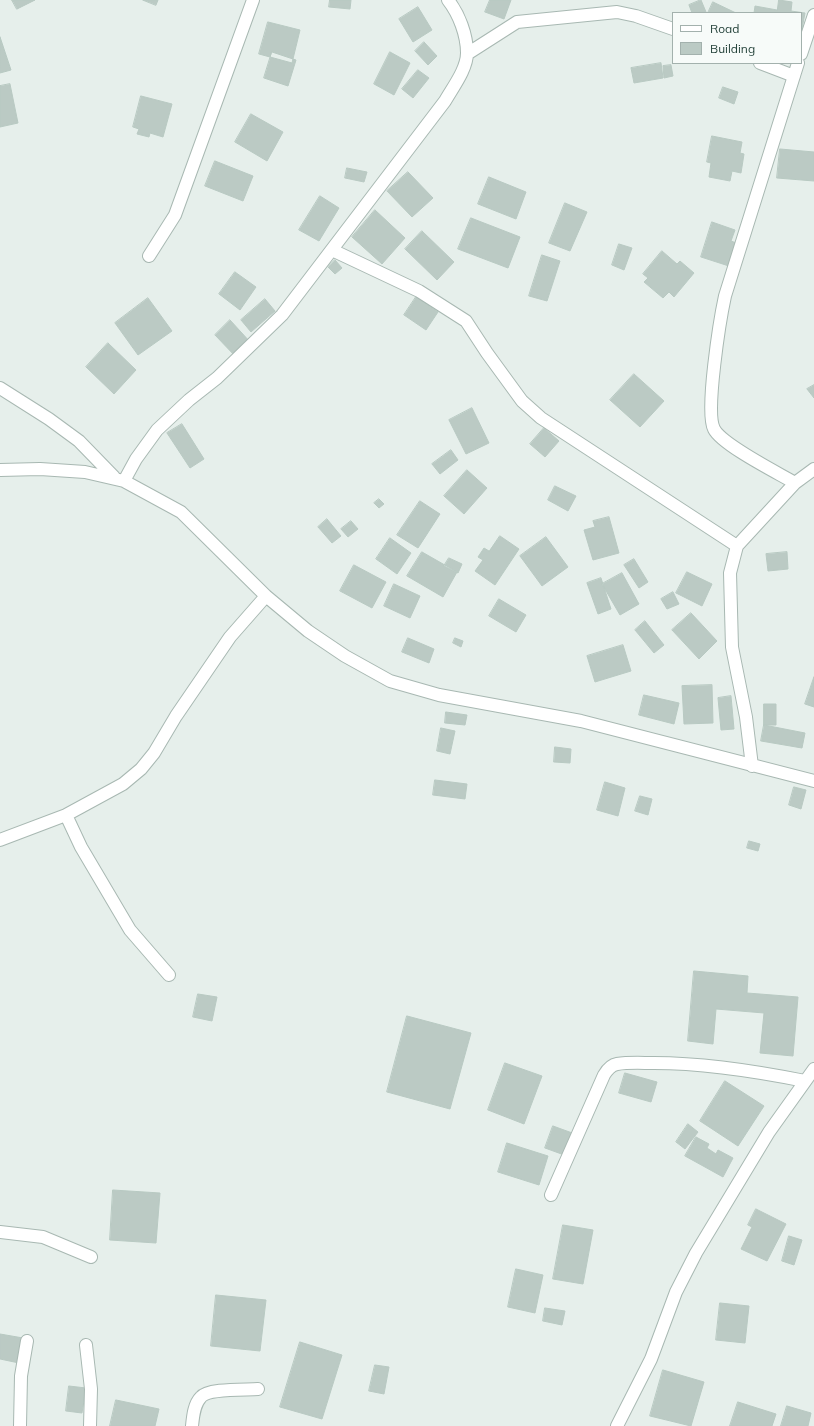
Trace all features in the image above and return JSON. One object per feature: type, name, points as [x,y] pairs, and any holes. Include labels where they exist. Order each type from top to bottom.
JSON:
[{"type":"street","points":[[149,256],[175,215],[253,0]]},
{"type":"street","points":[[119,479],[157,430],[188,400],[217,378],[282,315],[445,101],[460,75],[467,54],[464,34],[455,9],[448,0]]},
{"type":"street","points":[[467,54],[516,22],[617,12],[636,16],[672,29]]},
{"type":"street","points":[[802,51],[814,15]]},
{"type":"street","points":[[763,64],[794,76]]},
{"type":"street","points":[[795,483],[728,443],[714,429],[711,412],[719,326],[725,296],[798,64]]},
{"type":"street","points":[[332,250],[419,291],[466,321],[522,401],[541,418],[737,546]]},
{"type":"street","points":[[0,388],[49,419],[79,441],[119,479],[181,512],[266,596],[308,631],[344,656],[390,681],[439,695],[581,721],[814,781]]},
{"type":"street","points":[[0,470],[40,469],[85,472],[119,479]]},
{"type":"street","points":[[752,766],[746,717],[732,647],[730,573],[737,546],[795,483],[814,469]]},
{"type":"street","points":[[0,840],[66,815],[123,784],[141,769],[154,753],[176,716],[198,686],[230,637],[266,596]]},
{"type":"street","points":[[66,815],[81,847],[130,930],[169,975]]},
{"type":"street","points":[[551,1195],[604,1075],[613,1066],[627,1064],[666,1064],[714,1066],[748,1070],[805,1081]]},
{"type":"street","points":[[617,1426],[651,1360],[676,1292],[696,1253],[769,1132],[814,1069]]},
{"type":"street","points":[[0,1232],[43,1237],[91,1257]]},
{"type":"street","points":[[20,1426],[21,1376],[27,1341]]},
{"type":"street","points":[[86,1345],[91,1389],[90,1426]]},
{"type":"street","points":[[192,1426],[193,1412],[201,1396],[210,1392],[258,1389]]},
{"type":"building","points":[[12,0],[35,0],[17,9]]},
{"type":"building","points":[[143,0],[158,0],[156,5]]},
{"type":"building","points":[[330,0],[351,0],[350,9],[329,7]]},
{"type":"building","points":[[490,0],[511,0],[504,19],[485,12]]},
{"type":"building","points":[[701,0],[706,12],[692,12],[689,5]]},
{"type":"building","points":[[779,0],[792,2],[791,11],[798,12],[754,12],[755,6],[777,10]]},
{"type":"building","points":[[713,2],[734,12],[708,12]]},
{"type":"building","points":[[418,7],[432,30],[413,42],[399,19]]},
{"type":"building","points":[[802,13],[805,13],[802,29]]},
{"type":"building","points":[[268,22],[300,30],[292,63],[259,54]]},
{"type":"building","points":[[0,37],[11,70],[0,73]]},
{"type":"building","points":[[424,42],[437,56],[428,65],[415,51]]},
{"type":"building","points":[[272,52],[296,60],[288,86],[264,78]]},
{"type":"building","points":[[390,52],[410,63],[394,95],[374,84]]},
{"type":"building","points":[[661,63],[663,78],[634,83],[631,68]]},
{"type":"building","points":[[671,65],[673,76],[664,78],[663,66]]},
{"type":"building","points":[[418,70],[429,78],[413,98],[402,89]]},
{"type":"building","points":[[10,84],[18,123],[0,127],[0,86]]},
{"type":"building","points":[[723,87],[738,92],[734,104],[719,98]]},
{"type":"building","points":[[141,96],[172,104],[163,137],[150,133],[149,137],[137,134],[139,129],[133,127]]},
{"type":"building","points":[[251,114],[283,132],[267,161],[235,142]]},
{"type":"building","points":[[712,136],[742,142],[740,153],[744,154],[741,173],[732,171],[730,181],[709,177],[711,163],[707,162]]},
{"type":"building","points":[[780,149],[814,152],[814,181],[777,178]]},
{"type":"building","points":[[215,161],[253,176],[243,201],[205,186]]},
{"type":"building","points":[[347,168],[367,172],[364,182],[345,178]]},
{"type":"building","points":[[408,172],[433,198],[412,217],[387,191]]},
{"type":"building","points":[[489,177],[526,192],[516,219],[478,204]]},
{"type":"building","points":[[320,196],[339,208],[319,241],[299,230]]},
{"type":"building","points":[[565,203],[587,212],[570,251],[549,243]]},
{"type":"building","points":[[375,210],[405,238],[382,264],[352,237]]},
{"type":"building","points":[[471,218],[520,237],[508,268],[458,249]]},
{"type":"building","points":[[712,222],[735,230],[731,241],[739,244],[732,267],[701,257]]},
{"type":"building","points":[[422,231],[454,262],[437,280],[405,249]]},
{"type":"building","points":[[619,244],[632,248],[624,270],[612,265]]},
{"type":"building","points":[[662,251],[677,264],[680,261],[694,273],[674,297],[669,292],[663,298],[644,282],[648,278],[643,274]]},
{"type":"building","points":[[542,255],[560,261],[547,301],[529,296]]},
{"type":"building","points":[[335,260],[342,268],[335,274],[328,267]]},
{"type":"building","points":[[235,272],[256,287],[240,310],[219,294]]},
{"type":"building","points":[[416,297],[438,312],[426,330],[404,315]]},
{"type":"building","points":[[148,298],[172,331],[138,355],[115,323]]},
{"type":"building","points":[[265,299],[275,311],[251,332],[241,320]]},
{"type":"building","points":[[230,320],[251,343],[236,357],[215,335]]},
{"type":"building","points":[[108,343],[136,370],[114,394],[86,367]]},
{"type":"building","points":[[634,374],[664,401],[640,427],[610,400]]},
{"type":"building","points":[[814,385],[814,398],[807,389]]},
{"type":"building","points":[[472,408],[489,443],[466,454],[449,420]]},
{"type":"building","points":[[182,424],[204,459],[190,468],[167,433]]},
{"type":"building","points":[[544,428],[559,441],[545,457],[530,444]]},
{"type":"building","points":[[451,450],[458,460],[440,474],[432,464]]},
{"type":"building","points":[[467,470],[487,488],[464,514],[444,496]]},
{"type":"building","points":[[555,486],[576,496],[568,511],[548,500]]},
{"type":"building","points":[[379,499],[384,504],[379,508],[374,503]]},
{"type":"building","points":[[420,501],[440,514],[418,548],[397,535]]},
{"type":"building","points":[[609,517],[619,553],[593,560],[584,530],[595,527],[593,521]]},
{"type":"building","points":[[327,519],[341,536],[332,543],[318,527]]},
{"type":"building","points":[[351,521],[358,529],[348,537],[341,529]]},
{"type":"building","points":[[500,536],[519,549],[495,585],[475,571],[483,560],[478,557],[484,548],[489,551]]},
{"type":"building","points":[[546,537],[568,567],[542,586],[520,556]]},
{"type":"building","points":[[390,538],[411,553],[397,574],[376,559]]},
{"type":"building","points":[[422,552],[457,572],[443,597],[407,576]]},
{"type":"building","points":[[787,552],[788,569],[768,571],[766,554]]},
{"type":"building","points":[[449,558],[462,564],[458,573],[444,566]]},
{"type":"building","points":[[634,559],[648,582],[639,588],[624,565]]},
{"type":"building","points":[[354,565],[386,582],[372,608],[340,591]]},
{"type":"building","points":[[687,572],[712,584],[702,606],[676,593]]},
{"type":"building","points":[[622,573],[639,604],[620,615],[602,584]]},
{"type":"building","points":[[601,578],[611,609],[598,614],[587,583]]},
{"type":"building","points":[[394,584],[420,596],[410,618],[384,606]]},
{"type":"building","points":[[673,592],[679,604],[667,609],[661,599]]},
{"type":"building","points":[[499,599],[526,615],[516,632],[489,616]]},
{"type":"building","points":[[691,613],[717,641],[699,659],[672,630]]},
{"type":"building","points":[[645,621],[664,645],[654,653],[635,630]]},
{"type":"building","points":[[408,638],[434,649],[429,663],[402,652]]},
{"type":"building","points":[[455,638],[463,641],[461,647],[453,643]]},
{"type":"building","points":[[623,645],[631,671],[595,682],[587,656]]},
{"type":"building","points":[[814,677],[814,707],[805,704]]},
{"type":"building","points":[[712,685],[713,723],[684,724],[682,686]]},
{"type":"building","points":[[644,695],[679,703],[674,724],[639,715]]},
{"type":"building","points":[[731,696],[734,729],[721,730],[718,698]]},
{"type":"building","points":[[764,704],[776,704],[776,725],[764,725]]},
{"type":"building","points":[[446,712],[467,715],[465,725],[445,723]]},
{"type":"building","points":[[764,725],[805,733],[802,748],[761,741]]},
{"type":"building","points":[[441,728],[455,731],[450,754],[437,751]]},
{"type":"building","points":[[555,747],[571,749],[570,763],[554,762]]},
{"type":"building","points":[[435,780],[467,784],[465,799],[433,795]]},
{"type":"building","points":[[605,782],[625,788],[618,816],[597,810]]},
{"type":"building","points":[[794,787],[806,790],[801,809],[789,805]]},
{"type":"building","points":[[640,796],[652,799],[648,815],[635,811]]},
{"type":"building","points":[[749,841],[760,844],[758,851],[747,848]]},
{"type":"building","points":[[694,971],[748,976],[747,993],[798,997],[793,1056],[760,1053],[764,1013],[716,1009],[713,1044],[688,1041]]},
{"type":"building","points":[[198,994],[217,997],[212,1021],[193,1017]]},
{"type":"building","points":[[407,1016],[471,1033],[450,1109],[387,1092]]},
{"type":"building","points":[[505,1063],[542,1076],[524,1124],[488,1110]]},
{"type":"building","points":[[625,1073],[657,1082],[651,1102],[619,1093]]},
{"type":"building","points":[[725,1081],[764,1106],[738,1146],[700,1121]]},
{"type":"building","points":[[688,1124],[698,1132],[685,1149],[676,1142]]},
{"type":"building","points":[[553,1126],[575,1134],[567,1156],[545,1148]]},
{"type":"building","points":[[696,1137],[709,1144],[707,1148],[716,1154],[718,1150],[733,1158],[723,1177],[685,1156]]},
{"type":"building","points":[[507,1143],[548,1156],[539,1185],[498,1172]]},
{"type":"building","points":[[113,1190],[160,1193],[156,1243],[110,1240]]},
{"type":"building","points":[[756,1209],[786,1224],[767,1261],[741,1249],[752,1227],[748,1225]]},
{"type":"building","points":[[563,1225],[593,1230],[583,1284],[553,1279]]},
{"type":"building","points":[[789,1236],[802,1240],[794,1265],[782,1261]]},
{"type":"building","points":[[516,1269],[543,1275],[535,1313],[508,1307]]},
{"type":"building","points":[[216,1295],[266,1300],[260,1351],[211,1346]]},
{"type":"building","points":[[720,1303],[749,1306],[745,1343],[716,1340]]},
{"type":"building","points":[[545,1308],[565,1311],[562,1325],[543,1321]]},
{"type":"building","points":[[0,1334],[23,1338],[19,1363],[0,1359]]},
{"type":"building","points":[[300,1342],[342,1355],[322,1419],[280,1407]]},
{"type":"building","points":[[375,1365],[389,1367],[384,1394],[369,1391]]},
{"type":"building","points":[[663,1370],[704,1382],[691,1426],[650,1416]]},
{"type":"building","points":[[69,1386],[86,1388],[82,1413],[66,1411]]},
{"type":"building","points":[[116,1400],[159,1409],[155,1426],[110,1426]]},
{"type":"building","points":[[738,1402],[776,1414],[772,1426],[730,1426]]},
{"type":"building","points":[[787,1406],[811,1413],[808,1426],[781,1426]]}]
